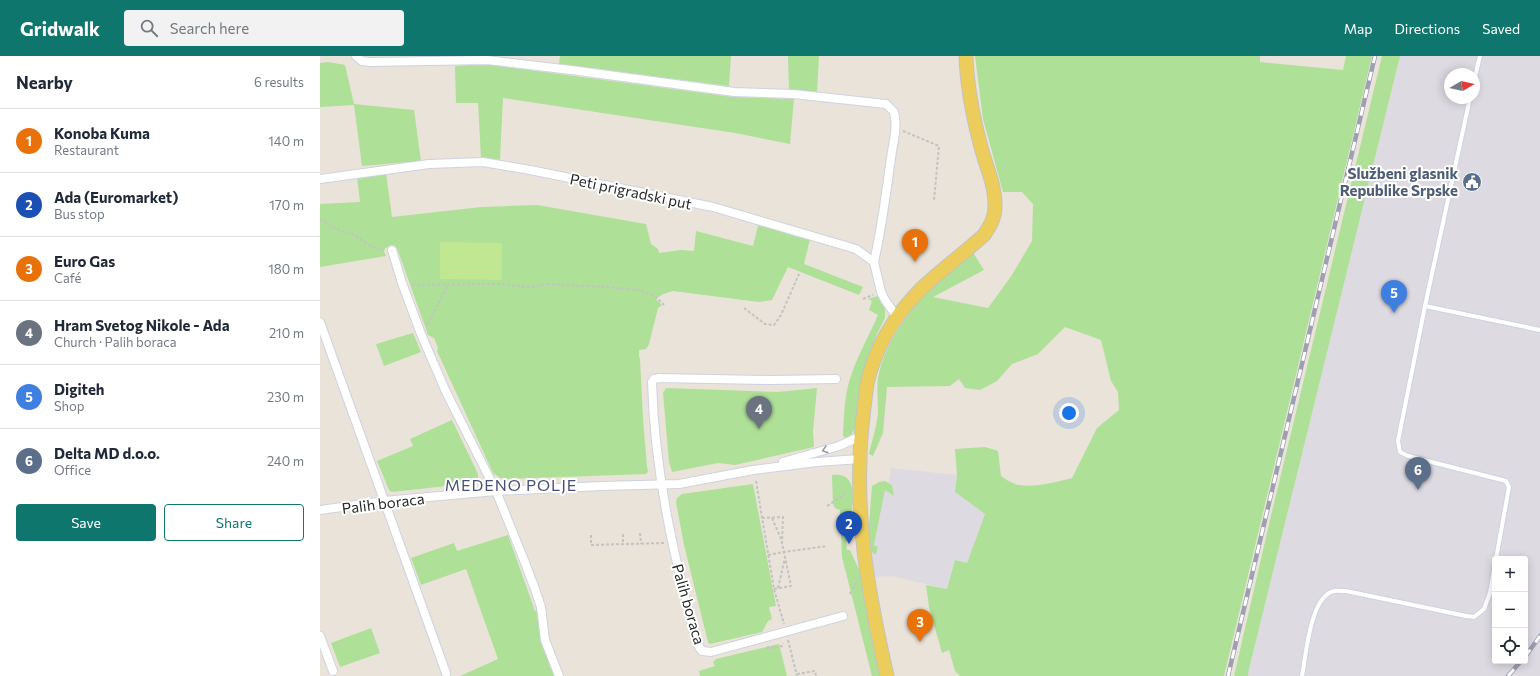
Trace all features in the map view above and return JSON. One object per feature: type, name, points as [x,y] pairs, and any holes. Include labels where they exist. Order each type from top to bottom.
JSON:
[{"type":"main road","points":[[887,676],[872,609],[862,523],[860,459],[870,372],[879,348],[897,317],[920,290],[984,235],[994,217],[995,208],[993,186],[971,107],[966,56]]},
{"type":"street","points":[[356,56],[368,62],[486,60],[734,92],[793,94],[886,104],[894,112],[896,128],[881,228],[874,262],[881,292],[897,317]]},
{"type":"street","name":"Peti prigradski put","points":[[320,179],[429,164],[483,162],[530,170],[713,208],[840,243],[856,249],[874,262]]},
{"type":"street","points":[[392,250],[402,283],[421,334],[446,392],[496,491],[535,589],[541,607],[545,640],[558,676]]},
{"type":"street","points":[[320,322],[446,672]]},
{"type":"street","name":"Palih boraca","points":[[836,379],[770,380],[654,378],[652,382],[653,424],[672,543],[696,640],[702,651],[711,652],[843,616]]},
{"type":"street","name":"Palih boraca","points":[[753,470],[839,446],[862,436]]},
{"type":"street","name":"Palih boraca","points":[[320,510],[384,501],[496,491],[679,484],[753,470],[817,462],[860,459]]},
{"type":"street","points":[[320,636],[333,671]]},
{"type":"lane","points":[[1477,68],[1480,56]]},
{"type":"lane","points":[[1469,104],[1425,306],[1398,441],[1400,452],[1408,456],[1506,481],[1509,487],[1497,556]]},
{"type":"lane","points":[[1425,306],[1540,330]]},
{"type":"lane","points":[[1302,676],[1314,614],[1323,597],[1331,592],[1346,590],[1474,617],[1484,609],[1492,581]]},
{"type":"path","points":[[896,128],[939,146],[934,200]]},
{"type":"path","points":[[320,219],[335,228],[353,234],[370,246],[386,251],[392,250]]},
{"type":"path","points":[[744,308],[765,324],[774,325],[781,315],[798,274]]},
{"type":"path","points":[[409,285],[448,286],[501,284],[529,287],[546,284],[639,290],[655,296],[664,305]]},
{"type":"path","points":[[424,330],[448,286]]},
{"type":"path","points":[[756,480],[774,590],[785,626]]},
{"type":"path","points":[[827,506],[849,492]]},
{"type":"path","points":[[762,518],[783,517],[782,543]]},
{"type":"path","points":[[772,518],[782,543],[791,586],[774,590]]},
{"type":"path","points":[[640,533],[641,544]]},
{"type":"path","points":[[623,534],[623,544]]},
{"type":"path","points":[[591,535],[591,545],[672,543]]},
{"type":"path","points":[[768,555],[827,546]]},
{"type":"path","points":[[778,588],[785,556]]},
{"type":"path","points":[[850,594],[855,582],[860,580]]},
{"type":"path","points":[[788,639],[797,675],[815,671],[816,676]]},
{"type":"path","points":[[768,646],[768,649],[782,646],[783,642]]},
{"type":"shaded area","points":[[1400,56],[1540,56],[1540,676],[1248,676]]},
{"type":"shaded area","points":[[891,468],[957,475],[956,492],[985,514],[967,563],[955,560],[947,589],[892,576],[873,577],[870,549],[874,554],[874,545],[885,490],[894,496],[892,486],[889,483]]},
{"type":"green space","points":[[560,56],[731,56],[729,86],[559,64]]},
{"type":"green space","points":[[788,56],[819,56],[817,92],[789,90]]},
{"type":"green space","points":[[975,56],[1260,56],[1260,62],[1343,70],[1346,56],[1372,56],[1224,676],[960,676],[955,671],[949,650],[942,653],[929,607],[926,585],[947,589],[955,560],[967,563],[985,514],[955,492],[957,475],[955,449],[985,447],[998,451],[1001,476],[1015,484],[1028,486],[1072,478],[1097,428],[1119,410],[1118,392],[1111,381],[1101,340],[1065,327],[1038,354],[1012,364],[997,381],[980,390],[965,388],[959,379],[950,386],[887,387],[883,433],[873,456],[869,454],[876,428],[878,412],[877,392],[879,373],[889,346],[904,320],[913,308],[942,276],[972,251],[984,270],[933,297],[988,308],[1012,275],[1032,241],[1033,204],[1022,192],[1003,192],[983,119]]},
{"type":"green space","points":[[1382,56],[1400,56],[1248,676],[1234,676],[1270,520]]},
{"type":"green space","points":[[328,62],[345,65],[354,104],[414,110],[421,161],[362,166],[354,105],[320,107],[320,63]]},
{"type":"green space","points":[[484,64],[733,97],[794,99],[790,144],[735,133],[503,98],[500,160],[481,158],[478,103],[456,103],[455,66]]},
{"type":"green space","points":[[386,173],[392,217],[481,207],[537,205],[646,224],[651,244],[658,249],[659,253],[681,250],[694,251],[696,231],[753,246],[759,222],[810,239],[804,264],[863,287],[859,295],[788,267],[772,300],[759,302],[673,291],[663,294],[656,299],[662,305],[658,308],[649,344],[646,349],[639,350],[648,472],[646,474],[500,478],[493,473],[437,351],[438,348],[434,338],[428,335],[397,248],[393,246],[385,248],[384,252],[386,256],[320,267],[320,204],[360,202],[357,177]]},
{"type":"green space","points":[[440,242],[502,243],[502,280],[440,279]]},
{"type":"green space","points":[[878,296],[885,309],[885,318],[877,334],[863,373],[855,428],[851,435],[846,438],[843,436],[848,386],[857,359],[878,315],[869,310],[872,301],[868,299]]},
{"type":"green space","points":[[413,333],[421,352],[384,366],[376,344]]},
{"type":"green space","points":[[666,388],[778,392],[817,388],[813,431],[814,447],[735,465],[718,463],[672,472],[669,462],[663,393]]},
{"type":"green space","points":[[452,420],[478,474],[478,480],[474,483],[392,492],[389,490],[377,461],[413,446],[410,439]]},
{"type":"green space","points":[[832,475],[843,476],[849,480],[852,488],[853,498],[849,540],[846,542],[847,550],[850,550],[860,572],[883,676],[872,676],[842,557],[840,510],[835,508],[833,504]]},
{"type":"green space","points":[[885,481],[892,485],[894,496],[885,490],[874,545],[878,547],[876,554],[874,554],[869,548],[872,486],[879,482]]},
{"type":"green space","points":[[753,484],[776,606],[769,607],[772,619],[768,621],[762,632],[710,644],[708,642],[684,545],[676,502],[677,498],[682,494]]},
{"type":"green space","points":[[508,535],[535,611],[538,610],[556,676],[460,676],[498,659],[466,569],[421,585],[411,558],[454,543],[457,551]]},
{"type":"green space","points":[[371,628],[380,653],[340,667],[331,643]]},
{"type":"green space","points":[[779,644],[787,676],[700,676],[699,671],[715,666],[713,662],[716,659]]},
{"type":"railway","points":[[1228,676],[1375,56]]},
{"type":"railway","points":[[1528,653],[1540,636]]},
{"type":"railway","points":[[1508,676],[1518,664]]},
{"type":"place","name":"Službeni glasnik Republike Srpske","points":[[1472,182]]},
{"type":"place","name":"Konoba Kuma","points":[[915,262]]},
{"type":"place","name":"Digiteh","points":[[1394,313]]},
{"type":"place","name":"Hram Svetog Nikole - Ada","points":[[759,429]]},
{"type":"place","name":"Delta MD d.o.o.","points":[[1418,490]]},
{"type":"place","name":"Ada (Euromarket)","points":[[849,544]]},
{"type":"place","name":"Euro Gas","points":[[920,642]]},
{"type":"district","name":"MEDENO POLJE","points":[[511,484]]}]
